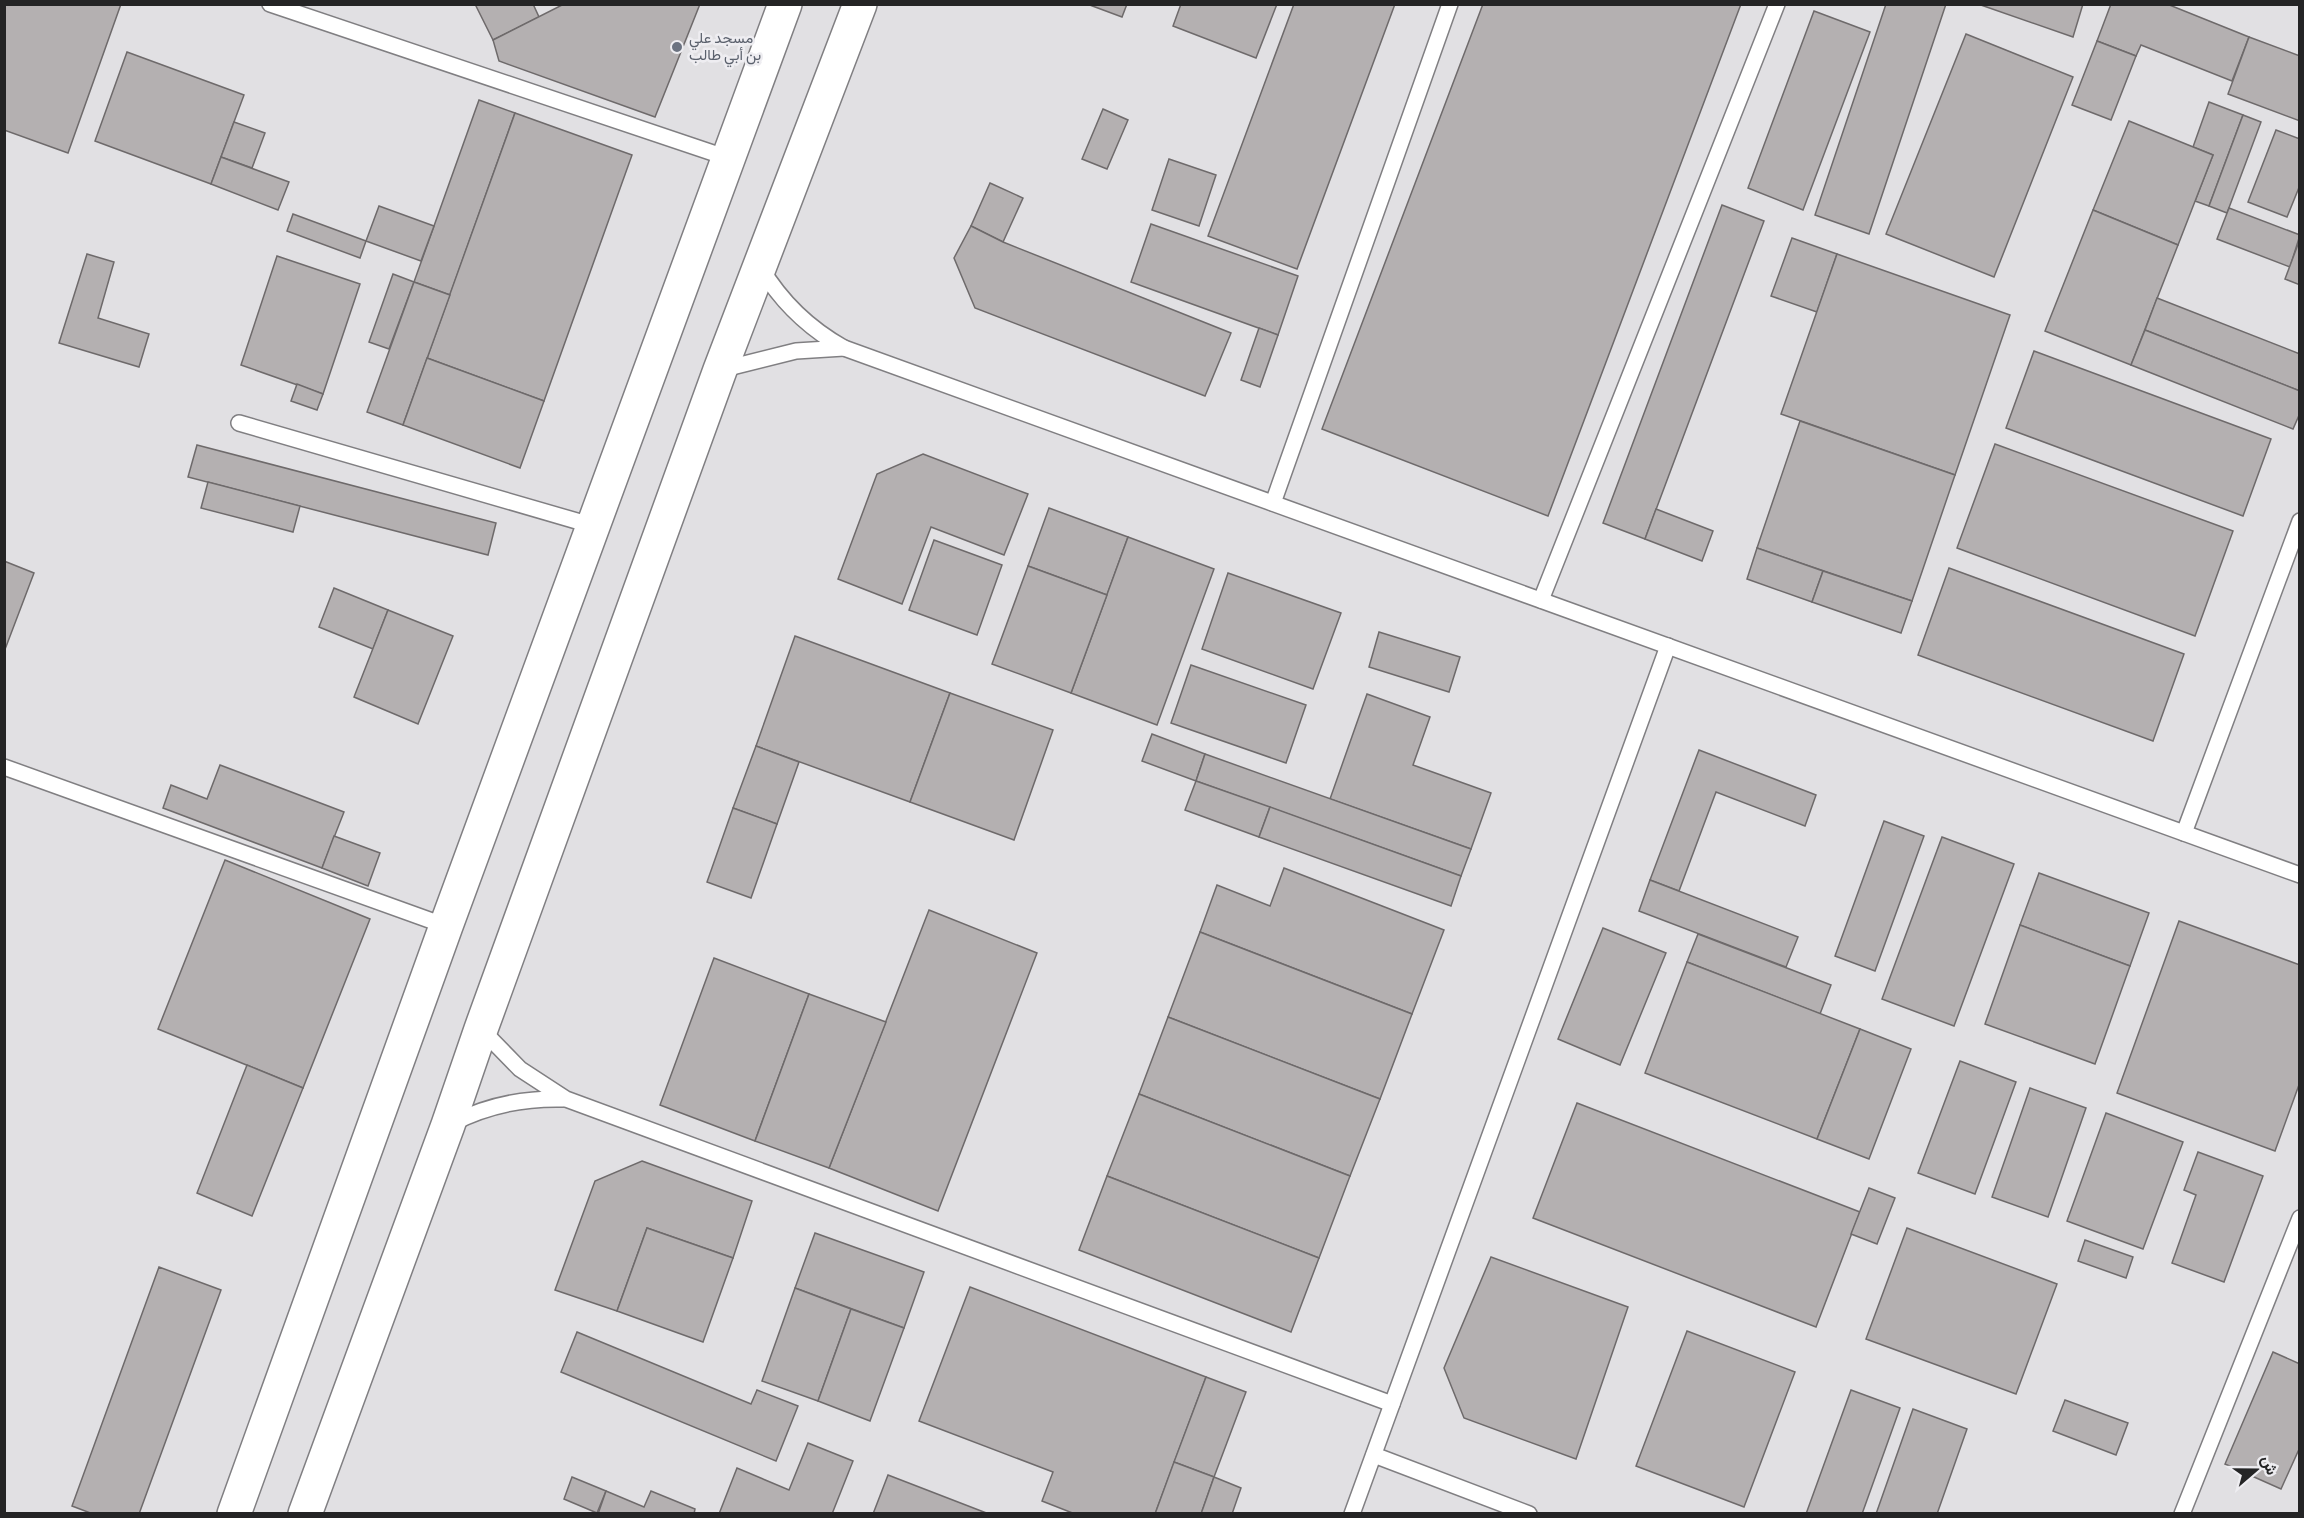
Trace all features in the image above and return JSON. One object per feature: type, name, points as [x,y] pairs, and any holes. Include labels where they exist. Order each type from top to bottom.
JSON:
[{"type":"main road","points":[[234,1514],[446,926],[785,4]]},
{"type":"main road","points":[[305,1514],[720,370],[860,4]]},
{"type":"lane","points":[[270,4],[728,158]]},
{"type":"lane","points":[[1273,503],[1450,4]]},
{"type":"lane","points":[[1541,600],[1777,4]]},
{"type":"lane","points":[[760,265],[782,298],[804,321],[823,336],[844,348],[2300,875]]},
{"type":"lane","points":[[720,370],[796,351],[844,348]]},
{"type":"lane","points":[[239,423],[594,526]]},
{"type":"lane","points":[[2184,833],[2300,522]]},
{"type":"lane","points":[[1352,1514],[1668,646]]},
{"type":"lane","points":[[4,767],[446,926]]},
{"type":"lane","points":[[481,1029],[520,1069],[566,1099],[1392,1404]]},
{"type":"lane","points":[[448,1125],[493,1106],[541,1098],[566,1099]]},
{"type":"lane","points":[[2182,1514],[2300,1218]]},
{"type":"lane","points":[[1374,1455],[1529,1514]]},
{"type":"building","points":[[4,4],[121,4],[68,153],[4,130]]},
{"type":"building","points":[[475,4],[533,4],[539,17],[493,40]]},
{"type":"building","points":[[564,4],[700,4],[655,117],[499,61],[493,40]]},
{"type":"building","points":[[1087,4],[1127,4],[1122,17]]},
{"type":"building","points":[[1181,4],[1277,4],[1256,58],[1173,26]]},
{"type":"building","points":[[1294,4],[1395,4],[1297,269],[1208,236]]},
{"type":"building","points":[[1483,4],[1741,4],[1548,516],[1322,429]]},
{"type":"building","points":[[1886,4],[1946,4],[1869,234],[1815,215]]},
{"type":"building","points":[[1978,4],[2083,4],[2073,37]]},
{"type":"building","points":[[2111,4],[2167,4],[2249,37],[2232,81],[2141,45],[2136,56],[2097,41]]},
{"type":"building","points":[[1814,11],[1870,32],[1803,210],[1748,188]]},
{"type":"building","points":[[1966,34],[2073,77],[1994,277],[1886,234]]},
{"type":"building","points":[[2249,37],[2300,56],[2300,121],[2228,94]]},
{"type":"building","points":[[2097,41],[2136,56],[2111,120],[2072,105]]},
{"type":"building","points":[[127,52],[244,95],[211,184],[95,141]]},
{"type":"building","points":[[479,100],[515,113],[450,295],[414,282]]},
{"type":"building","points":[[2209,102],[2243,115],[2209,206],[2195,201],[2213,155],[2193,147]]},
{"type":"building","points":[[1103,109],[1128,120],[1107,169],[1082,159]]},
{"type":"building","points":[[515,113],[632,155],[544,401],[427,358]]},
{"type":"building","points":[[2243,115],[2261,122],[2227,213],[2209,206]]},
{"type":"building","points":[[2129,121],[2213,155],[2178,245],[2093,210]]},
{"type":"building","points":[[234,122],[265,133],[252,168],[221,157]]},
{"type":"building","points":[[2276,130],[2300,139],[2300,185],[2287,217],[2248,202]]},
{"type":"building","points":[[221,157],[289,182],[278,210],[211,184]]},
{"type":"building","points":[[1169,159],[1216,175],[1199,226],[1152,210]]},
{"type":"building","points":[[990,183],[1023,198],[1003,242],[971,226]]},
{"type":"building","points":[[1722,205],[1764,221],[1645,539],[1603,523]]},
{"type":"building","points":[[379,206],[434,226],[421,261],[366,241]]},
{"type":"building","points":[[2229,208],[2300,235],[2290,267],[2217,239]]},
{"type":"building","points":[[2093,210],[2178,245],[2131,365],[2045,331]]},
{"type":"building","points":[[293,214],[366,241],[360,258],[287,231]]},
{"type":"building","points":[[1151,224],[1298,276],[1278,335],[1131,282]]},
{"type":"building","points":[[971,226],[1003,242],[1231,333],[1205,396],[975,308],[954,258]]},
{"type":"building","points":[[1792,238],[1837,254],[1817,312],[1771,296]]},
{"type":"building","points":[[2300,239],[2300,285],[2285,279]]},
{"type":"building","points":[[87,254],[114,262],[98,318],[149,334],[139,367],[59,343]]},
{"type":"building","points":[[1837,254],[2010,315],[1955,475],[1781,414]]},
{"type":"building","points":[[277,256],[360,284],[323,394],[241,365]]},
{"type":"building","points":[[393,274],[414,282],[389,349],[369,342]]},
{"type":"building","points":[[414,282],[450,295],[403,425],[367,412]]},
{"type":"building","points":[[2157,298],[2300,354],[2300,391],[2145,330]]},
{"type":"building","points":[[1259,328],[1278,335],[1260,387],[1241,380]]},
{"type":"building","points":[[2145,330],[2300,391],[2300,413],[2293,429],[2131,365]]},
{"type":"building","points":[[2034,351],[2271,439],[2243,516],[2006,428]]},
{"type":"building","points":[[427,358],[544,401],[520,468],[403,425]]},
{"type":"building","points":[[297,384],[323,394],[317,410],[291,401]]},
{"type":"building","points":[[1800,421],[1955,475],[1912,601],[1757,548]]},
{"type":"building","points":[[1995,444],[2233,531],[2195,636],[1957,548]]},
{"type":"building","points":[[197,445],[496,523],[488,555],[188,477]]},
{"type":"building","points":[[923,454],[1028,494],[1004,555],[931,527],[902,604],[838,579],[877,474]]},
{"type":"building","points":[[208,482],[300,506],[293,532],[201,508]]},
{"type":"building","points":[[1049,508],[1128,537],[1107,595],[1028,566]]},
{"type":"building","points":[[1656,509],[1713,531],[1702,561],[1645,539]]},
{"type":"building","points":[[1128,537],[1214,569],[1157,725],[1071,693]]},
{"type":"building","points":[[934,540],[1002,565],[977,635],[909,610]]},
{"type":"building","points":[[1757,548],[1823,571],[1812,602],[1747,579]]},
{"type":"building","points":[[4,561],[34,573],[4,652]]},
{"type":"building","points":[[1028,566],[1107,595],[1071,693],[992,664]]},
{"type":"building","points":[[1949,568],[2184,654],[2153,741],[1918,655]]},
{"type":"building","points":[[1823,571],[1912,601],[1901,633],[1812,602]]},
{"type":"building","points":[[1228,573],[1341,613],[1313,689],[1202,649]]},
{"type":"building","points":[[334,588],[388,610],[373,649],[319,627]]},
{"type":"building","points":[[388,610],[453,636],[418,724],[354,697]]},
{"type":"building","points":[[1379,632],[1460,657],[1449,692],[1369,667]]},
{"type":"building","points":[[795,636],[950,693],[910,802],[756,746]]},
{"type":"building","points":[[1191,665],[1306,705],[1286,763],[1171,723]]},
{"type":"building","points":[[950,693],[1053,730],[1014,840],[910,802]]},
{"type":"building","points":[[1367,694],[1430,717],[1413,765],[1491,793],[1471,849],[1330,799]]},
{"type":"building","points":[[1152,734],[1205,754],[1196,781],[1142,761]]},
{"type":"building","points":[[756,746],[799,762],[777,824],[733,808]]},
{"type":"building","points":[[1699,750],[1816,795],[1805,826],[1716,792],[1679,891],[1650,880]]},
{"type":"building","points":[[1205,754],[1471,849],[1461,876],[1196,781]]},
{"type":"building","points":[[220,765],[344,812],[322,868],[163,808],[171,785],[207,799]]},
{"type":"building","points":[[1196,781],[1270,807],[1259,837],[1185,810]]},
{"type":"building","points":[[1270,807],[1461,876],[1451,906],[1259,837]]},
{"type":"building","points":[[733,808],[777,824],[751,898],[707,882]]},
{"type":"building","points":[[1884,821],[1924,836],[1875,971],[1835,956]]},
{"type":"building","points":[[334,836],[380,853],[368,886],[322,868]]},
{"type":"building","points":[[1942,837],[2014,864],[1954,1026],[1882,999]]},
{"type":"building","points":[[225,860],[370,919],[303,1088],[158,1029]]},
{"type":"building","points":[[1284,868],[1444,930],[1412,1014],[1200,932],[1217,885],[1270,906]]},
{"type":"building","points":[[2039,873],[2149,913],[2130,966],[2020,925]]},
{"type":"building","points":[[1650,880],[1798,937],[1786,967],[1639,911]]},
{"type":"building","points":[[929,910],[1037,953],[938,1211],[829,1168]]},
{"type":"building","points":[[2179,921],[2300,965],[2300,1082],[2275,1151],[2117,1093]]},
{"type":"building","points":[[2020,925],[2130,966],[2095,1064],[1985,1024]]},
{"type":"building","points":[[1603,928],[1666,953],[1620,1065],[1558,1039]]},
{"type":"building","points":[[1200,932],[1412,1014],[1380,1099],[1168,1017]]},
{"type":"building","points":[[1698,934],[1831,985],[1820,1014],[1687,962]]},
{"type":"building","points":[[714,958],[809,994],[755,1141],[660,1105]]},
{"type":"building","points":[[1687,962],[1860,1029],[1817,1139],[1645,1073]]},
{"type":"building","points":[[809,994],[886,1022],[829,1168],[755,1141]]},
{"type":"building","points":[[1168,1017],[1380,1099],[1350,1176],[1139,1094]]},
{"type":"building","points":[[1860,1029],[1911,1049],[1869,1159],[1817,1139]]},
{"type":"building","points":[[1960,1061],[2016,1082],[1975,1194],[1918,1173]]},
{"type":"building","points":[[247,1065],[303,1088],[252,1216],[197,1193]]},
{"type":"building","points":[[2030,1088],[2086,1108],[2048,1217],[1992,1197]]},
{"type":"building","points":[[1139,1094],[1350,1176],[1319,1258],[1107,1176]]},
{"type":"building","points":[[1577,1103],[1860,1212],[1816,1327],[1533,1218]]},
{"type":"building","points":[[2106,1113],[2183,1142],[2143,1249],[2067,1221]]},
{"type":"building","points":[[2198,1152],[2263,1176],[2224,1282],[2172,1263],[2196,1195],[2184,1190]]},
{"type":"building","points":[[642,1161],[752,1201],[733,1258],[647,1228],[617,1311],[555,1290],[595,1181]]},
{"type":"building","points":[[1107,1176],[1319,1258],[1291,1332],[1079,1250]]},
{"type":"building","points":[[1869,1188],[1895,1198],[1877,1244],[1851,1234]]},
{"type":"building","points":[[647,1228],[733,1258],[703,1342],[617,1311]]},
{"type":"building","points":[[1907,1228],[2057,1284],[2016,1394],[1866,1339]]},
{"type":"building","points":[[815,1233],[924,1272],[904,1328],[795,1288]]},
{"type":"building","points":[[2085,1240],[2133,1257],[2126,1278],[2078,1261]]},
{"type":"building","points":[[1491,1257],[1628,1307],[1576,1459],[1464,1418],[1444,1368]]},
{"type":"building","points":[[159,1267],[221,1290],[139,1514],[93,1514],[72,1506]]},
{"type":"building","points":[[970,1287],[1206,1377],[1155,1514],[1075,1514],[1042,1501],[1053,1472],[919,1421]]},
{"type":"building","points":[[795,1288],[851,1309],[818,1401],[762,1381]]},
{"type":"building","points":[[851,1309],[904,1328],[870,1421],[818,1401]]},
{"type":"building","points":[[1687,1331],[1795,1372],[1744,1507],[1636,1466]]},
{"type":"building","points":[[577,1332],[751,1404],[757,1390],[798,1406],[776,1461],[561,1372]]},
{"type":"building","points":[[2273,1352],[2300,1364],[2300,1447],[2281,1489],[2225,1464]]},
{"type":"building","points":[[1206,1377],[1246,1392],[1214,1477],[1174,1462]]},
{"type":"building","points":[[1851,1390],[1900,1408],[1862,1514],[1806,1514]]},
{"type":"building","points":[[2065,1400],[2128,1423],[2116,1455],[2053,1431]]},
{"type":"building","points":[[1913,1409],[1967,1429],[1937,1514],[1876,1514]]},
{"type":"building","points":[[808,1443],[853,1461],[832,1514],[719,1514],[737,1468],[789,1490]]},
{"type":"building","points":[[1174,1462],[1214,1477],[1201,1514],[1155,1514]]},
{"type":"building","points":[[888,1475],[989,1514],[873,1514]]},
{"type":"building","points":[[572,1477],[606,1491],[597,1513],[564,1499]]},
{"type":"building","points":[[1214,1477],[1241,1488],[1232,1514],[1201,1514]]},
{"type":"building","points":[[606,1491],[644,1507],[651,1491],[695,1509],[694,1514],[598,1514]]},
{"type":"place","name":"مسجد علي بن أبي طالب","points":[[677,47]]}]
